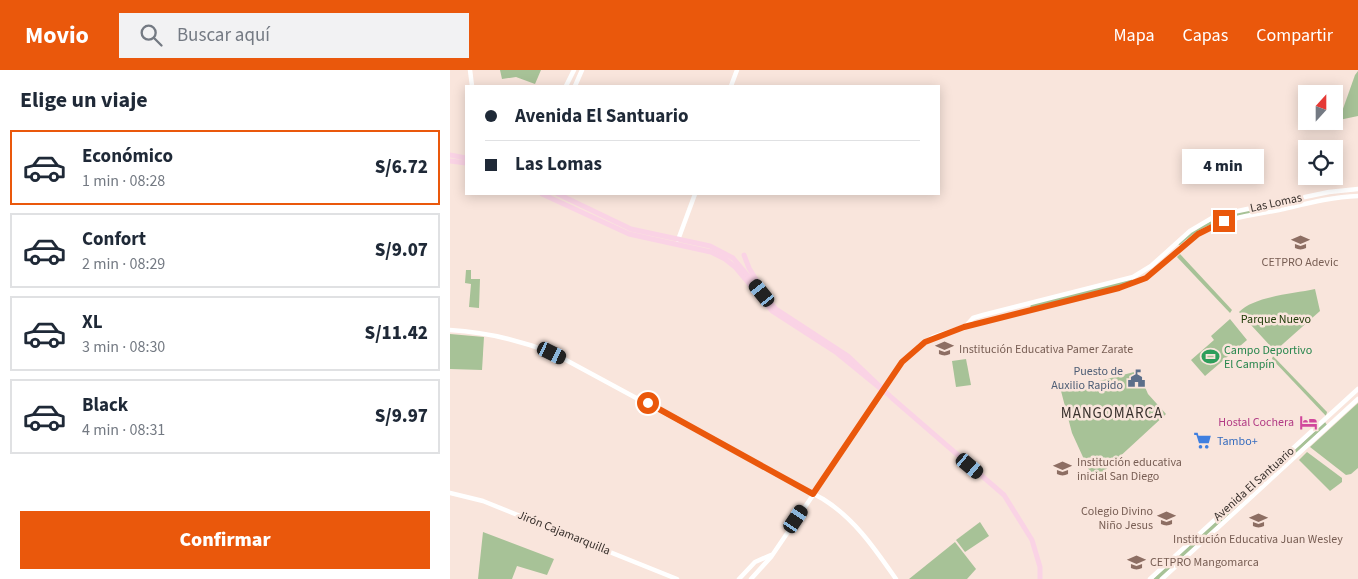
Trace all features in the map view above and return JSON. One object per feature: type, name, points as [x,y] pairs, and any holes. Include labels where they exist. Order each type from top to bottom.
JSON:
[{"type":"main road","points":[[450,155],[465,158]]},
{"type":"main road","points":[[450,161],[465,163]]},
{"type":"main road","points":[[544,195],[629,234],[711,252],[720,256],[737,270],[772,311],[806,332]]},
{"type":"main road","points":[[560,195],[631,229],[710,246],[727,253],[741,266],[776,309],[886,392],[1010,500],[1036,550],[1040,567],[1040,579]]},
{"type":"main road","points":[[744,255],[763,294]]},
{"type":"street","points":[[470,70],[472,85]]},
{"type":"street","points":[[566,85],[574,70]]},
{"type":"street","points":[[574,85],[582,70]]},
{"type":"street","points":[[731,85],[737,70]]},
{"type":"street","name":"Las Lomas","points":[[964,327],[973,318],[1133,276],[1150,266],[1196,226],[1225,214],[1328,192],[1358,189]]},
{"type":"street","points":[[678,240],[695,195]]},
{"type":"street","name":"Las Lomas","points":[[964,327],[1029,312],[1136,283],[1153,273],[1198,234],[1224,221],[1334,198],[1358,196]]},
{"type":"street","points":[[1133,276],[1136,283]]},
{"type":"street","points":[[1027,305],[1029,312]]},
{"type":"street","points":[[997,312],[999,319]]},
{"type":"street","points":[[751,579],[773,554],[813,494],[886,392],[902,362],[919,346],[933,338],[964,327]]},
{"type":"street","points":[[450,330],[510,339],[552,353],[831,504],[851,520],[896,579]]},
{"type":"street","name":"Avenida El Santuario","points":[[1150,579],[1358,389]]},
{"type":"street","name":"Avenida El Santuario","points":[[1162,579],[1358,399]]},
{"type":"street","name":"Jirón Cajamarquilla","points":[[450,493],[483,501],[677,579]]},
{"type":"street","points":[[739,579],[755,562],[773,554]]},
{"type":"green space","points":[[500,70],[541,70],[535,84],[516,77],[502,79]]},
{"type":"green space","points":[[1358,71],[1358,116],[1343,119],[1343,109]]},
{"type":"green space","points":[[1295,201],[1296,205],[1226,220],[1181,246],[1178,244],[1190,233],[1217,218],[1232,213]]},
{"type":"green space","points":[[1180,254],[1232,310],[1230,313],[1177,257]]},
{"type":"green space","points":[[466,270],[471,270],[471,279],[480,279],[479,308],[469,307],[471,284],[465,283]]},
{"type":"green space","points":[[1132,279],[1132,283],[1030,308],[1031,304]]},
{"type":"green space","name":"Parque Nuevo","points":[[1315,289],[1320,311],[1275,351],[1239,312],[1254,302],[1274,296]]},
{"type":"green space","points":[[1230,319],[1247,340],[1205,376],[1191,360],[1214,340],[1211,336]]},
{"type":"green space","points":[[450,334],[484,337],[482,370],[450,369]]},
{"type":"green space","points":[[1273,356],[1327,412],[1326,416],[1272,359]]},
{"type":"green space","points":[[966,359],[971,385],[956,387],[952,361]]},
{"type":"green space","points":[[1138,371],[1148,394],[1166,414],[1093,479],[1072,433],[1061,391]]},
{"type":"green space","points":[[1358,403],[1358,468],[1351,474],[1346,475],[1310,447]]},
{"type":"green space","points":[[1325,422],[1327,425],[1248,496],[1246,494]]},
{"type":"green space","points":[[1307,452],[1342,478],[1342,482],[1330,491],[1299,460]]},
{"type":"green space","points":[[1242,497],[1245,500],[1159,579],[1153,579]]},
{"type":"green space","points":[[980,522],[989,536],[965,552],[956,540]]},
{"type":"green space","points":[[483,532],[554,559],[547,575],[517,566],[512,579],[478,579]]},
{"type":"green space","points":[[955,542],[976,569],[967,579],[909,579]]},
{"type":"place","name":"CETPRO Adevic","points":[[1300,243]]},
{"type":"place","name":"Institución Educativa Pamer Zarate","points":[[945,349]]},
{"type":"place","name":"Campo Deportivo El Campín","points":[[1210,357]]},
{"type":"place","name":"Puesto de Auxilio Rapido","points":[[1137,378]]},
{"type":"place","name":"Hostal Cochera","points":[[1308,422]]},
{"type":"place","name":"Tambo+","points":[[1203,441]]},
{"type":"place","name":"Institución educativa inicial San Diego","points":[[1063,469]]},
{"type":"place","name":"Colegio Divino Niño Jesus","points":[[1167,518]]},
{"type":"place","name":"Institución Educativa Juan Wesley","points":[[1258,520]]},
{"type":"place","name":"CETPRO Mangomarca","points":[[1136,562]]},
{"type":"district","name":"MANGOMARCA","points":[[1112,413]]},
{"type":"route","points":[[648,403],[813,494],[902,362],[911,352],[925,342],[946,332],[1029,312],[1141,281],[1198,234],[1224,221]]}]
